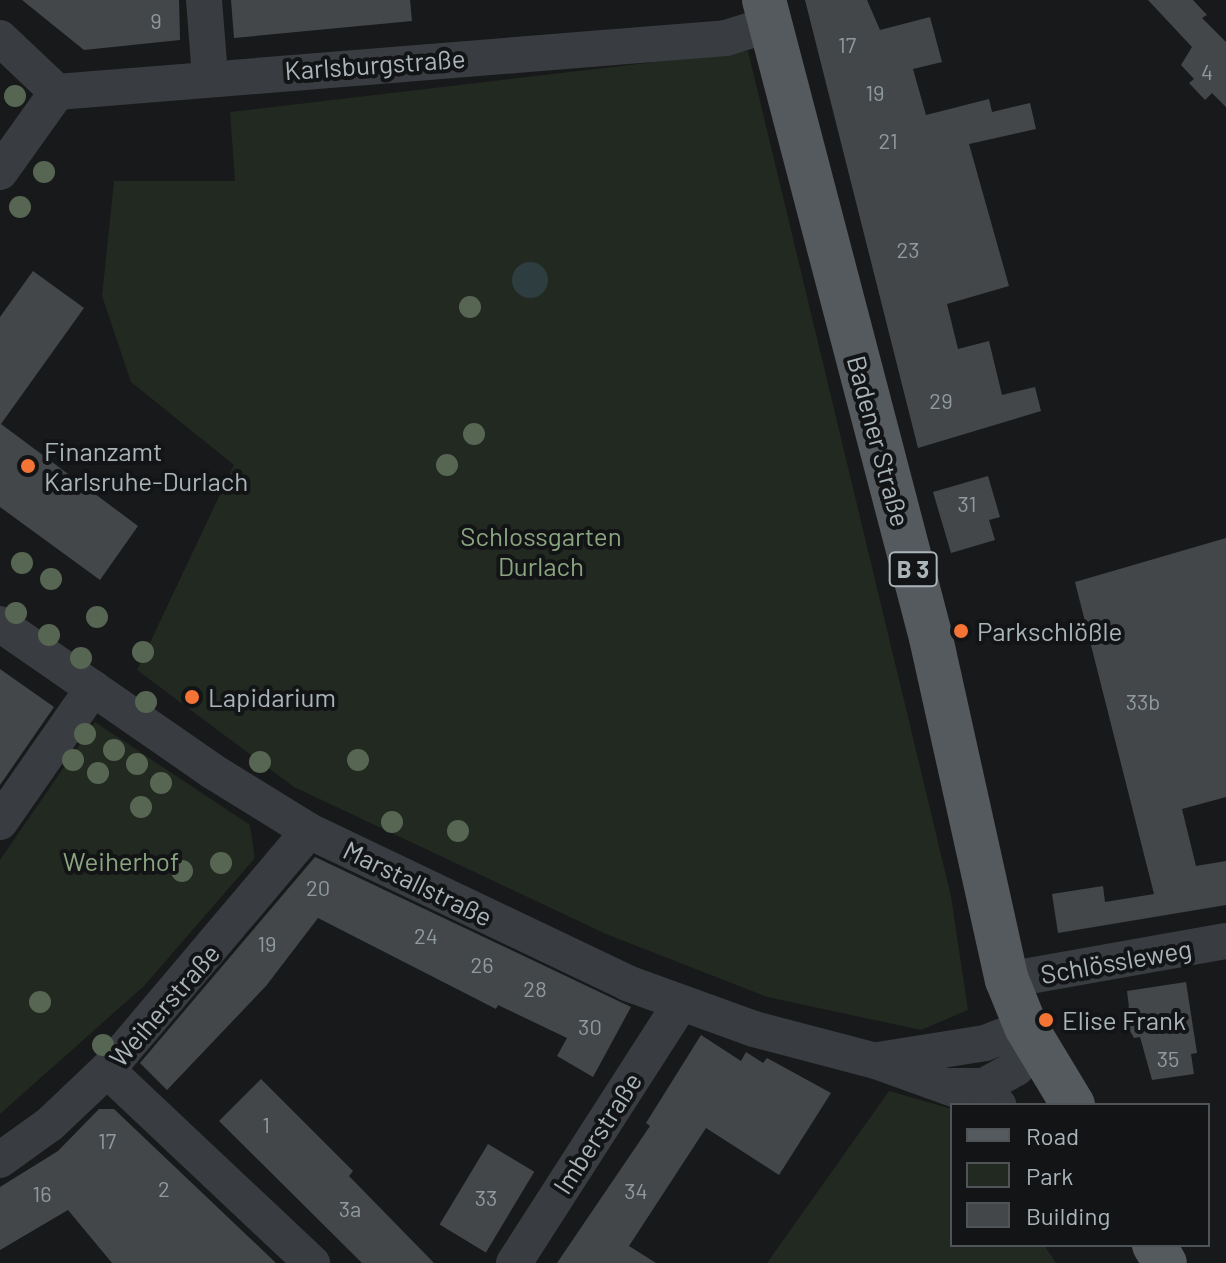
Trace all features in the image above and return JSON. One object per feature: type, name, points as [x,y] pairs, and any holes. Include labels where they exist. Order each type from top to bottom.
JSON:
[{"type":"main road","name":"Badener Straße","points":[[768,12],[931,638],[1007,980],[1032,1037],[1072,1103]]},
{"type":"street","points":[[204,0],[210,76]]},
{"type":"street","name":"Karlsburgstraße","points":[[57,92],[210,76],[726,38],[768,12]]},
{"type":"street","points":[[0,38],[57,92],[0,172]]},
{"type":"street","name":"Marstallstraße","points":[[0,624],[309,831],[627,983],[754,1029],[876,1061],[993,1103]]},
{"type":"street","points":[[0,822],[93,688]]},
{"type":"street","name":"Weiherstraße","points":[[0,1160],[50,1124],[107,1070],[309,831]]},
{"type":"street","name":"Schlössleweg","points":[[1007,980],[1226,941]]},
{"type":"street","name":"Imberstraße","points":[[514,1263],[681,1003]]},
{"type":"street","name":"Marstallstraße","points":[[876,1061],[1032,1037]]},
{"type":"street","name":"Marstallstraße","points":[[946,1086],[984,1086],[1016,1068],[1032,1037]]},
{"type":"street","points":[[107,1070],[312,1263]]},
{"type":"green space","name":"Schlossgarten Durlach","points":[[748,51],[951,896],[968,1010],[921,1030],[767,997],[606,934],[294,787],[137,670],[234,465],[131,382],[102,296],[114,181],[235,181],[230,112]]},
{"type":"green space","name":"Weiherhof","points":[[95,722],[250,825],[255,858],[144,986],[0,1114],[0,860]]},
{"type":"green space","points":[[889,1091],[950,1108],[950,1247],[1045,1247],[1056,1263],[767,1263]]},
{"type":"shaded area","points":[[530,262],[542,268],[548,280],[542,292],[530,298],[518,292],[512,280],[518,268]]},
{"type":"building","points":[[22,0],[179,0],[180,40],[84,50]]},
{"type":"building","points":[[231,0],[410,0],[412,21],[234,38]]},
{"type":"building","points":[[805,0],[867,0],[880,30],[930,17],[942,62],[913,69],[926,115],[989,99],[992,112],[1030,103],[1036,129],[969,144],[1009,286],[947,304],[958,349],[989,341],[1002,395],[1035,387],[1041,411],[918,448]]},
{"type":"building","points":[[1148,0],[1193,0],[1207,15],[1202,18],[1226,42],[1226,107],[1212,93],[1205,100],[1189,83],[1194,79],[1181,65],[1192,47]]},
{"type":"building","name":"Finanzamt Karlsruhe-Durlach","points":[[33,271],[84,308],[1,424],[138,526],[100,580],[0,507],[0,317]]},
{"type":"building","points":[[988,476],[1000,517],[989,520],[995,540],[951,553],[933,492]]},
{"type":"building","points":[[1226,538],[1226,797],[1182,809],[1196,866],[1226,861],[1226,905],[1058,933],[1052,894],[1103,886],[1105,902],[1154,894],[1075,582]]},
{"type":"building","points":[[0,669],[54,707],[0,785]]},
{"type":"building","points":[[315,857],[631,1007],[593,1077],[557,1056],[567,1038],[498,1005],[496,1009],[318,918],[266,986],[167,1090],[140,1063]]},
{"type":"building","points":[[1186,982],[1197,1053],[1191,1054],[1194,1074],[1152,1080],[1140,1037],[1134,1038],[1121,1015],[1129,1007],[1127,991]]},
{"type":"building","points":[[701,1035],[741,1061],[746,1052],[763,1063],[767,1058],[831,1093],[779,1175],[706,1128],[629,1246],[656,1263],[557,1263],[650,1126],[646,1123]]},
{"type":"building","points":[[261,1079],[353,1171],[349,1176],[434,1263],[362,1263],[219,1121]]},
{"type":"building","points":[[99,1109],[114,1109],[276,1263],[112,1263],[68,1210],[0,1250],[0,1187],[58,1151]]},
{"type":"building","points":[[488,1144],[534,1172],[486,1252],[440,1225]]},
{"type":"place","name":"Finanzamt Karlsruhe-Durlach","points":[[28,466]]},
{"type":"place","name":"Parkschlößle","points":[[961,631]]},
{"type":"place","name":"Lapidarium","points":[[192,697]]},
{"type":"place","name":"Elise Frank","points":[[1046,1020]]}]
